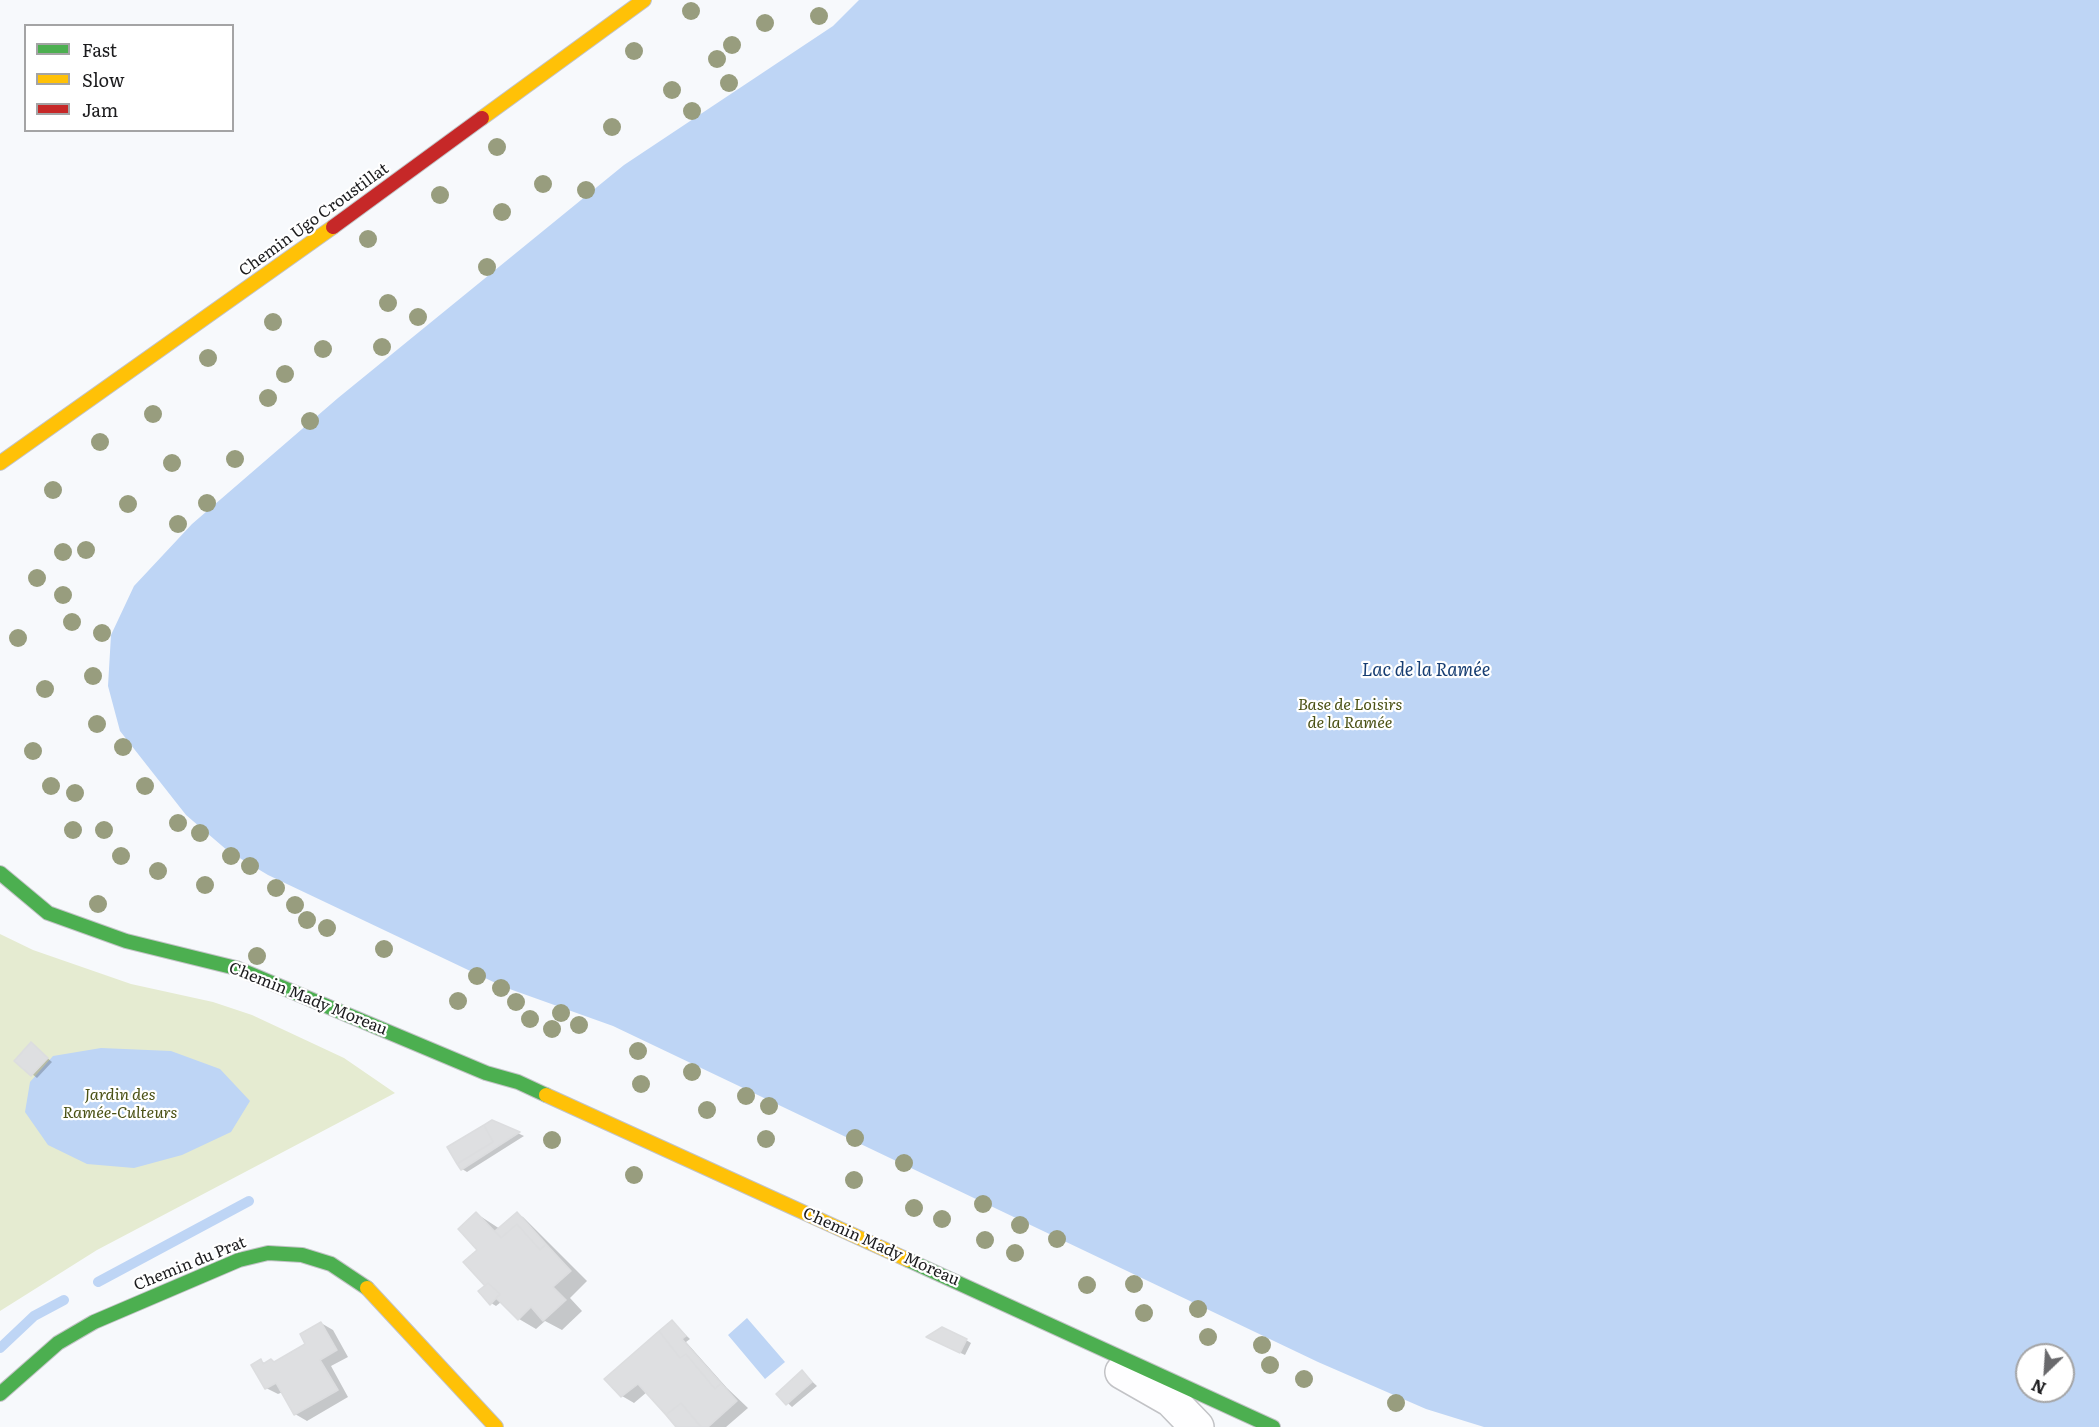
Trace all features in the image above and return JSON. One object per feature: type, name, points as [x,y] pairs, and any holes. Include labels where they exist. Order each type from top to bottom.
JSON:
[{"type":"street","name":"Chemin Ugo Croustillat","points":[[0,463],[341,221],[644,0]]},
{"type":"street","name":"Chemin Mady Moreau","points":[[0,873],[48,913],[126,941],[236,968],[486,1073],[518,1082],[1273,1427]]},
{"type":"street","name":"Chemin Mady Moreau","points":[[486,1073],[505,1092],[1143,1383],[1171,1400],[1197,1427]]},
{"type":"street","name":"Chemin du Prat","points":[[0,1394],[58,1343],[94,1322],[239,1260],[268,1253],[285,1253],[302,1255],[331,1264],[369,1290],[496,1427]]},
{"type":"green space","name":"Jardin des Ramée-Culteurs","points":[[0,934],[33,950],[131,984],[213,1002],[252,1015],[344,1058],[395,1093],[97,1250],[0,1311]]},
{"type":"water","name":"Lac de la Ramée","points":[[859,0],[2099,0],[2099,1427],[1484,1427],[1426,1409],[1318,1362],[613,1026],[504,987],[268,875],[228,851],[186,815],[120,731],[108,686],[111,635],[134,586],[192,524],[338,398],[624,165],[833,26]]},
{"type":"water","points":[[101,1048],[171,1051],[220,1069],[250,1101],[231,1132],[182,1155],[134,1168],[87,1164],[48,1145],[25,1112],[30,1082],[53,1056]]},
{"type":"water","points":[[747,1318],[785,1362],[765,1379],[728,1335]]},
{"type":"building","points":[[31,1042],[48,1058],[31,1076],[14,1061]]},
{"type":"building","points":[[492,1120],[520,1132],[461,1170],[457,1164],[493,1142],[484,1125]]},
{"type":"building","points":[[484,1125],[493,1142],[457,1164],[447,1147]]},
{"type":"building","points":[[476,1212],[501,1238],[517,1224],[540,1250],[546,1244],[571,1271],[553,1287],[566,1300],[543,1321],[531,1307],[518,1320],[496,1298],[500,1294],[488,1283],[485,1286],[463,1262],[477,1250],[458,1229]]},
{"type":"building","points":[[517,1212],[546,1244],[540,1250],[517,1224],[501,1238],[495,1231]]},
{"type":"building","points":[[488,1283],[500,1294],[490,1305],[478,1291]]},
{"type":"building","points":[[672,1320],[686,1336],[682,1339],[721,1383],[715,1389],[686,1354],[680,1358],[659,1331]]},
{"type":"building","points":[[321,1322],[337,1350],[320,1360],[338,1390],[294,1415],[276,1383],[265,1389],[251,1365],[261,1359],[263,1364],[271,1359],[274,1362],[305,1344],[300,1334]]},
{"type":"building","points":[[942,1327],[967,1339],[960,1353],[926,1337]]},
{"type":"building","points":[[659,1331],[680,1358],[686,1354],[715,1389],[721,1383],[737,1401],[708,1427],[701,1427],[681,1403],[666,1415],[638,1384],[621,1397],[604,1379]]},
{"type":"building","points":[[802,1370],[812,1382],[786,1405],[776,1394]]},
{"type":"building","points":[[681,1403],[701,1427],[676,1427],[666,1415]]},
{"type":"waterway","points":[[98,1282],[249,1201]]},
{"type":"waterway","points":[[0,1348],[34,1316],[64,1300]]},
{"type":"traffic: fast","points":[[0,873],[48,913],[126,941],[236,968],[486,1073],[518,1082],[546,1095]]},
{"type":"traffic: fast","points":[[0,1394],[58,1343],[94,1322],[239,1260],[268,1253],[302,1255],[331,1264],[367,1288]]},
{"type":"traffic: fast","points":[[908,1260],[1273,1427]]},
{"type":"traffic: slow","points":[[482,118],[644,0]]},
{"type":"traffic: slow","points":[[0,463],[333,227]]},
{"type":"traffic: slow","points":[[546,1095],[908,1260]]},
{"type":"traffic: slow","points":[[367,1288],[496,1427]]},
{"type":"traffic: jam","points":[[333,227],[482,118]]},
{"type":"park label","name":"Base de Loisirs de la Ramée","points":[[1350,714]]}]
